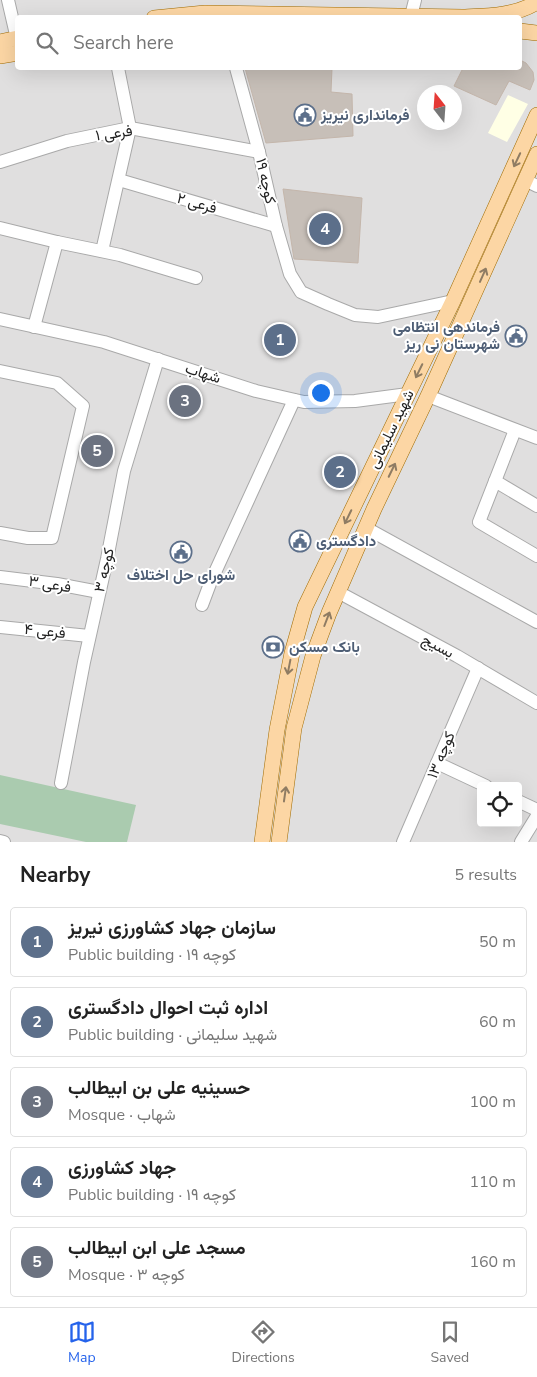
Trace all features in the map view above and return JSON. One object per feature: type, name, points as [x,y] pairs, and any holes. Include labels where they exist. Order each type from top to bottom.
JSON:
[{"type":"main road","points":[[193,0],[205,13]]},
{"type":"main road","points":[[498,15],[515,11],[537,2]]},
{"type":"main road","points":[[185,15],[205,13],[342,15]]},
{"type":"main road","points":[[522,31],[537,33]]},
{"type":"main road","points":[[0,42],[15,43]]},
{"type":"main road","points":[[0,56],[15,45]]},
{"type":"main road","name":"شهید سلیمانی","points":[[262,842],[277,730],[292,653],[305,607],[453,301],[537,115]]},
{"type":"main road","name":"شهید سلیمانی","points":[[279,842],[294,728],[313,656],[366,528],[468,308],[531,183],[537,154]]},
{"type":"main road","points":[[453,301],[468,308]]},
{"type":"main road","points":[[318,581],[338,592]]},
{"type":"street","points":[[8,0],[15,33]]},
{"type":"street","points":[[411,15],[416,0]]},
{"type":"street","points":[[102,251],[130,128],[118,70]]},
{"type":"street","name":"کوچه ۱۹","points":[[237,70],[259,152],[276,226],[290,274],[301,292],[355,315],[378,317],[453,301]]},
{"type":"street","name":"فرعی ۱","points":[[0,162],[67,141],[130,128],[259,152]]},
{"type":"street","name":"فرعی ۲","points":[[118,180],[276,226]]},
{"type":"street","points":[[0,228],[120,255],[196,278]]},
{"type":"street","points":[[34,327],[57,242]]},
{"type":"street","name":"شهاب","points":[[0,319],[104,342],[256,391],[304,402],[355,401],[408,394]]},
{"type":"street","name":"کوچه ۳","points":[[61,783],[124,471],[158,359]]},
{"type":"street","points":[[0,371],[56,383],[83,406],[52,538],[28,538],[0,534]]},
{"type":"street","points":[[428,396],[537,438]]},
{"type":"street","points":[[202,605],[211,581],[294,400]]},
{"type":"street","points":[[515,430],[479,522],[537,556]]},
{"type":"street","points":[[495,482],[537,506]]},
{"type":"street","points":[[366,528],[537,622]]},
{"type":"street","name":"فرعی ۳","points":[[0,577],[57,584],[99,592]]},
{"type":"street","name":"بسیج","points":[[338,592],[457,656],[537,704]]},
{"type":"street","name":"فرعی ۴","points":[[0,627],[90,636]]},
{"type":"street","name":"کوچه ۱۳","points":[[403,842],[478,668]]},
{"type":"street","points":[[437,763],[477,782]]},
{"type":"street","points":[[522,803],[537,810]]},
{"type":"street","points":[[521,842],[537,816]]},
{"type":"street","points":[[0,841],[4,842]]},
{"type":"shaded area","points":[[0,0],[537,0],[537,842],[0,842]]},
{"type":"shaded area","points":[[508,95],[528,104],[507,142],[488,133]]},
{"type":"shaded area","points":[[0,775],[136,805],[127,842],[86,842],[0,824]]},
{"type":"building","points":[[522,61],[526,63],[533,72],[534,80],[530,90],[509,81],[496,105],[462,90],[462,85],[454,85],[462,70],[522,70]]},
{"type":"building","name":"فرمانداری نیریز","points":[[246,70],[332,70],[331,92],[352,94],[353,136],[266,143]]},
{"type":"building","points":[[283,189],[362,198],[358,263],[294,259]]},
{"type":"place","name":"فرمانداری نیریز","points":[[305,115]]},
{"type":"place","name":"جهاد کشاورزی","points":[[325,229]]},
{"type":"place","name":"فرماندهی انتظامی شهرستان نی ریز","points":[[516,336]]},
{"type":"place","name":"سازمان جهاد کشاورزی نیریز","points":[[280,340]]},
{"type":"place","name":"حسینیه علی بن ابیطالب","points":[[185,401]]},
{"type":"place","name":"مسجد علی ابن ابیطالب","points":[[97,451]]},
{"type":"place","name":"اداره ثبت احوال دادگستری","points":[[340,472]]},
{"type":"place","name":"دادگستری","points":[[300,541]]},
{"type":"place","name":"شورای حل اختلاف","points":[[181,552]]},
{"type":"place","name":"بانک مسکن","points":[[273,647]]}]
